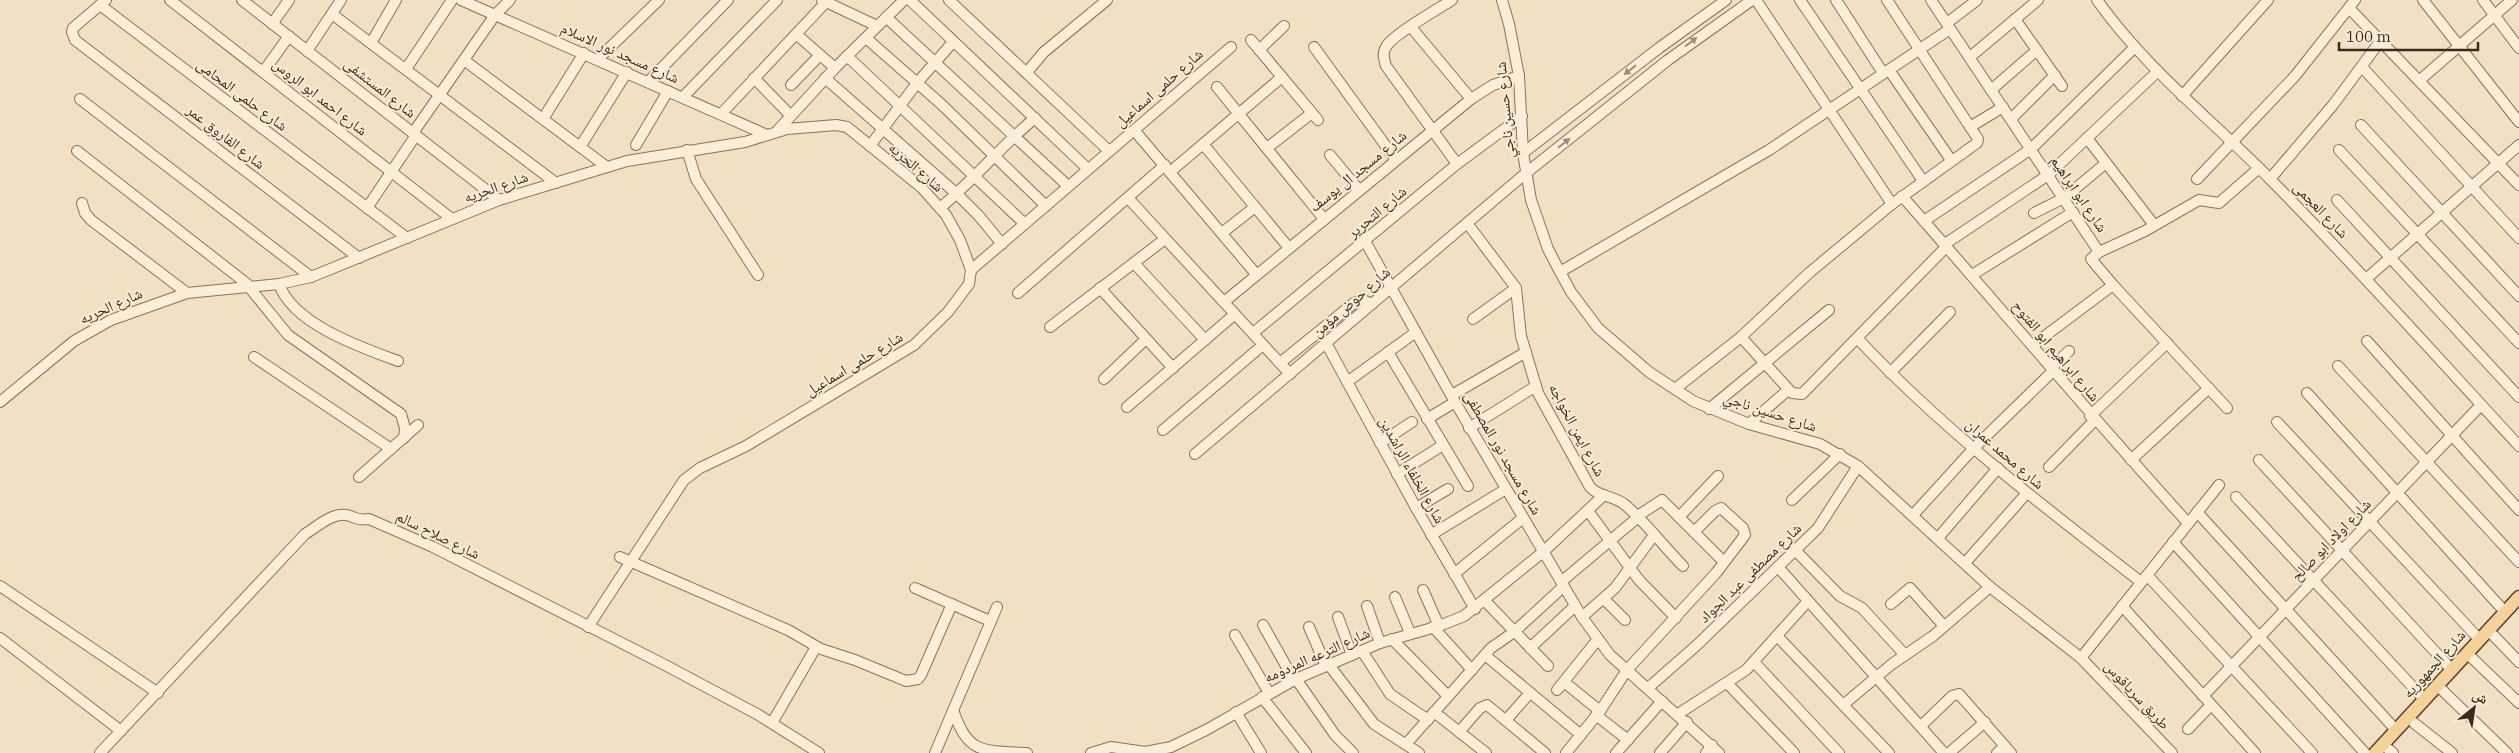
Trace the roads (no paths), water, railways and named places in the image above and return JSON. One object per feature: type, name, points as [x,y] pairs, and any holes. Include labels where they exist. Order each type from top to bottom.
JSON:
[{"type":"main road","name":"شارع الجمهوريه","points":[[2389,752],[2414,723],[2452,670],[2519,597]]},
{"type":"main road","name":"شارع الجمهوريه","points":[[2375,753],[2424,699],[2472,658],[2519,610]]},
{"type":"street","name":"شارع احمد ابو الروس","points":[[170,0],[452,219]]},
{"type":"street","name":"شارع المستشفى","points":[[242,0],[499,200]]},
{"type":"street","points":[[272,24],[289,0]]},
{"type":"street","points":[[307,51],[341,0]]},
{"type":"street","points":[[372,43],[396,0]]},
{"type":"street","points":[[406,69],[452,0]]},
{"type":"street","name":"شارع مسجد نور الاسلام","points":[[461,0],[767,135]]},
{"type":"street","points":[[367,208],[464,60],[495,15],[510,0]]},
{"type":"street","points":[[598,59],[659,0]]},
{"type":"street","points":[[648,82],[728,0]]},
{"type":"street","points":[[683,97],[777,0]]},
{"type":"street","points":[[778,131],[825,78],[904,0]]},
{"type":"street","points":[[910,0],[1088,169]]},
{"type":"street","points":[[949,0],[1109,151]]},
{"type":"street","points":[[1027,72],[1051,46],[1107,0]]},
{"type":"street","points":[[1452,0],[1386,45],[1383,59],[1458,164]]},
{"type":"street","name":"شارع حسين ناجي","points":[[1502,0],[1511,33],[1519,76],[1523,153],[1538,225],[1571,292],[1598,328],[1631,359],[1675,389],[1709,408],[1750,424],[1800,437],[1840,454],[1858,466],[1990,586],[2081,658]]},
{"type":"street","points":[[1523,153],[1659,48],[1726,0]]},
{"type":"street","points":[[1754,0],[1892,204]]},
{"type":"street","name":"شارع حوض مؤمن","points":[[1195,454],[1526,173],[1668,60],[1754,0]]},
{"type":"street","points":[[1800,0],[1922,181]]},
{"type":"street","points":[[1836,0],[1951,160]]},
{"type":"street","points":[[1675,389],[1742,337],[1809,273],[1892,204],[1951,160],[1974,146],[1978,139],[1886,0]]},
{"type":"street","name":"شارع ابو ابراهيم","points":[[1931,0],[2099,252],[2092,257],[2091,261],[2227,408]]},
{"type":"street","points":[[1560,272],[1769,150],[1919,49],[1977,0]]},
{"type":"street","points":[[1970,58],[2038,0]]},
{"type":"street","name":"شارع العجمى","points":[[2097,0],[2134,48],[2270,179],[2366,279],[2519,446]]},
{"type":"street","points":[[2182,96],[2268,0]]},
{"type":"street","points":[[2423,0],[2519,122]]},
{"type":"street","points":[[2483,0],[2519,48]]},
{"type":"street","points":[[2420,80],[2512,0]]},
{"type":"street","points":[[721,114],[825,1],[878,26]]},
{"type":"street","name":"شارع الفاروق عمر","points":[[103,2],[73,28],[72,32],[75,40],[359,258]]},
{"type":"street","name":"شارع حلمى المحامى","points":[[103,2],[407,238]]},
{"type":"street","points":[[2197,180],[2295,76],[2352,4],[2381,40],[2519,185]]},
{"type":"street","points":[[332,14],[556,183]]},
{"type":"street","points":[[886,18],[1068,186]]},
{"type":"street","points":[[2015,19],[2062,86]]},
{"type":"street","points":[[1259,50],[1284,26]]},
{"type":"street","points":[[1411,27],[1471,99]]},
{"type":"street","points":[[796,34],[835,68]]},
{"type":"street","points":[[263,72],[288,36]]},
{"type":"street","points":[[866,38],[917,83],[1046,206]]},
{"type":"street","points":[[1251,40],[1315,117],[1267,148]]},
{"type":"street","points":[[2270,179],[2362,67],[2381,40]]},
{"type":"street","points":[[870,146],[917,83],[954,42]]},
{"type":"street","name":"شارع حلمى اسماعيل","points":[[588,627],[625,560],[684,480],[700,468],[746,446],[914,345],[965,292],[972,277],[971,270],[1231,47]]},
{"type":"street","points":[[1314,47],[1396,160]]},
{"type":"street","points":[[1659,48],[1668,60]]},
{"type":"street","points":[[1924,221],[2031,149],[2134,48]]},
{"type":"street","points":[[1991,90],[2037,50]]},
{"type":"street","points":[[543,119],[584,53]]},
{"type":"street","points":[[791,85],[820,55]]},
{"type":"street","points":[[847,56],[1025,224]]},
{"type":"street","points":[[464,60],[607,167]]},
{"type":"street","points":[[2362,67],[2519,238]]},
{"type":"street","points":[[1742,337],[1788,390],[1796,395],[1802,394],[1858,339],[1946,245],[2048,175],[2158,71]]},
{"type":"street","points":[[580,147],[627,72]]},
{"type":"street","points":[[2010,119],[2054,75]]},
{"type":"street","name":"شارع مسجد ال يوسف","points":[[1224,302],[1471,99],[1493,85],[1519,76]]},
{"type":"street","points":[[1018,293],[1128,198],[1203,144],[1282,77]]},
{"type":"street","points":[[754,78],[791,116]]},
{"type":"street","points":[[825,78],[957,194],[979,216],[1002,244]]},
{"type":"street","points":[[1218,87],[1324,219]]},
{"type":"street","points":[[636,145],[668,91]]},
{"type":"street","points":[[80,100],[311,277]]},
{"type":"street","points":[[1970,127],[2002,107]]},
{"type":"street","name":"شارع التحرير","points":[[1253,333],[1458,164],[1522,116]]},
{"type":"street","points":[[940,208],[976,178],[994,156],[1035,118]]},
{"type":"street","name":"شارع الحريه","points":[[0,402],[65,347],[91,329],[187,293],[279,284],[311,277],[499,200],[648,156],[745,142],[778,131],[836,125],[848,128],[921,187],[940,208],[960,240],[971,270]]},
{"type":"street","points":[[2360,125],[2519,296]]},
{"type":"street","points":[[1134,130],[1256,274]]},
{"type":"street","points":[[2087,138],[2154,225]]},
{"type":"street","points":[[1203,144],[1289,248]]},
{"type":"street","points":[[2366,279],[2519,145]]},
{"type":"street","points":[[687,150],[696,179],[758,275]]},
{"type":"street","points":[[2339,150],[2519,344]]},
{"type":"street","points":[[78,151],[250,287],[288,335],[401,414],[405,428],[404,438]]},
{"type":"street","points":[[1330,155],[1359,190]]},
{"type":"street","points":[[2034,213],[2064,198],[2106,162]]},
{"type":"street","points":[[2099,252],[2199,200],[2219,203],[2259,168]]},
{"type":"street","name":"شارع ابراهيم ابو الفتوح","points":[[1902,196],[2033,345],[2092,418],[2188,524]]},
{"type":"street","points":[[1128,198],[1290,374]]},
{"type":"street","points":[[2337,200],[2519,397]]},
{"type":"street","points":[[82,203],[85,213],[91,220],[187,293]]},
{"type":"street","points":[[1222,233],[1255,206]]},
{"type":"street","points":[[1972,275],[2073,212]]},
{"type":"street","points":[[1466,223],[1516,288],[1473,319]]},
{"type":"street","points":[[1050,326],[1165,239]]},
{"type":"street","name":"شارع مسجد نور المصطفى","points":[[1365,241],[1453,399],[1582,617],[1598,640],[1627,670],[1688,722],[1712,750]]},
{"type":"street","points":[[1134,263],[1205,340]]},
{"type":"street","points":[[279,284],[287,301],[301,313],[344,339],[398,361]]},
{"type":"street","points":[[2033,345],[2113,285]]},
{"type":"street","points":[[1100,288],[1173,368]]},
{"type":"street","name":"شارع ايمن الخواجه","points":[[1516,288],[1520,329],[1536,386],[1553,424],[1590,487],[1604,496],[1622,503],[1682,566]]},
{"type":"street","points":[[1280,363],[1354,302],[1363,300],[1372,304]]},
{"type":"street","points":[[1709,408],[1829,310]]},
{"type":"street","points":[[1890,373],[1950,312]]},
{"type":"street","points":[[1127,407],[1235,314]]},
{"type":"street","points":[[1347,382],[1416,332]]},
{"type":"street","points":[[1104,379],[1146,339]]},
{"type":"street","name":"شارع محمد عمران","points":[[1858,339],[1890,373],[2026,494],[2144,579],[2312,753]]},
{"type":"street","points":[[2367,342],[2519,510]]},
{"type":"street","points":[[2049,467],[2092,418],[2167,343]]},
{"type":"street","name":"شارع الخلفاء الراشدين","points":[[1326,344],[1431,535],[1475,609]]},
{"type":"street","points":[[1163,430],[1263,345]]},
{"type":"street","points":[[1913,515],[1974,448],[2069,351]]},
{"type":"street","points":[[1388,352],[1468,486]]},
{"type":"street","points":[[1427,419],[1453,399],[1526,352]]},
{"type":"street","points":[[254,357],[391,449]]},
{"type":"street","points":[[2338,366],[2519,562]]},
{"type":"street","points":[[1470,428],[1536,386]]},
{"type":"street","points":[[2130,460],[2209,388]]},
{"type":"street","points":[[1750,424],[1788,390]]},
{"type":"street","points":[[2307,393],[2505,612]]},
{"type":"street","name":"شارع اولاد ابو صالح","points":[[2203,696],[2481,405]]},
{"type":"street","points":[[1380,442],[1412,422]]},
{"type":"street","points":[[2277,422],[2479,639]]},
{"type":"street","points":[[358,478],[418,425]]},
{"type":"street","points":[[1397,474],[1443,445]]},
{"type":"street","points":[[1792,500],[1840,454]]},
{"type":"street","points":[[2259,460],[2452,670]]},
{"type":"street","name":"شارع مصطفى عبد الجواد","points":[[1648,688],[1696,645],[1824,521],[1858,466]]},
{"type":"street","points":[[1938,538],[1998,468]]},
{"type":"street","points":[[1679,517],[1718,476]]},
{"type":"street","points":[[2081,658],[2219,485]]},
{"type":"street","points":[[1416,508],[1448,489]]},
{"type":"street","points":[[1431,535],[1506,489]]},
{"type":"street","points":[[1966,563],[2026,494]]},
{"type":"street","name":"شارع الترعه المردومه","points":[[1091,753],[1111,747],[1145,752],[1171,747],[1206,730],[1295,679],[1380,643],[1436,627],[1475,609],[1543,552],[1604,496]]},
{"type":"street","points":[[2236,497],[2424,699]]},
{"type":"street","points":[[1406,744],[1485,655],[1514,632],[1563,584],[1637,517],[1660,500],[1723,560]]},
{"type":"street","points":[[1571,751],[1627,670],[1716,573],[1723,560],[1744,538],[1743,528],[1721,508],[1715,511],[1694,532]]},
{"type":"street","points":[[1588,511],[1630,568],[1676,618]]},
{"type":"street","points":[[2197,512],[2396,730]]},
{"type":"street","name":"شارع صلاح سالم","points":[[100,753],[305,534],[337,515],[345,515],[361,521],[369,519],[399,531],[657,660],[772,723],[819,753]]},
{"type":"street","points":[[1454,574],[1523,518]]},
{"type":"street","points":[[1582,617],[1615,588],[1654,535]]},
{"type":"street","points":[[2173,542],[2365,753]]},
{"type":"street","points":[[1795,550],[1840,596],[1862,608],[1906,655]]},
{"type":"street","points":[[625,560],[788,630],[816,647],[900,679],[913,681],[921,675],[952,604]]},
{"type":"street","points":[[1778,567],[1944,753]]},
{"type":"street","points":[[0,586],[158,693]]},
{"type":"street","points":[[1843,705],[1876,676],[1944,626],[1990,586]]},
{"type":"street","points":[[916,588],[990,621]]},
{"type":"street","points":[[1891,604],[1910,588],[1944,626]]},
{"type":"street","points":[[1423,590],[1436,627],[1472,670]]},
{"type":"street","points":[[1395,597],[1410,633]]},
{"type":"street","points":[[1604,599],[1626,620]]},
{"type":"street","points":[[1485,601],[1548,666]]},
{"type":"street","points":[[1678,714],[1728,683],[1754,662],[1808,601]]},
{"type":"street","points":[[1367,606],[1380,643]]},
{"type":"street","points":[[1530,648],[1575,606]]},
{"type":"street","points":[[2122,606],[2255,753]]},
{"type":"street","points":[[935,753],[997,607]]},
{"type":"street","points":[[1338,617],[1357,653],[1390,694],[1459,732],[1486,753]]},
{"type":"street","points":[[1263,625],[1295,679],[1335,735],[1350,752]]},
{"type":"street","points":[[1309,627],[1327,665],[1374,724],[1384,733],[1419,753]]},
{"type":"street","points":[[1236,635],[1265,695],[1306,753]]},
{"type":"street","points":[[2494,635],[2519,662]]},
{"type":"street","points":[[1777,636],[1888,753]]},
{"type":"street","points":[[0,638],[121,731]]},
{"type":"street","points":[[1392,639],[1448,696]]},
{"type":"street","points":[[1598,640],[1561,686],[1598,713],[1628,740]]},
{"type":"street","points":[[772,723],[816,647]]},
{"type":"street","points":[[1485,655],[1581,735]]},
{"type":"street","name":"طريق سرياقوس","points":[[2081,658],[2172,753]]},
{"type":"street","points":[[2472,658],[2519,704]]},
{"type":"street","points":[[1754,662],[1838,753]]},
{"type":"street","points":[[1728,683],[1789,751]]},
{"type":"street","points":[[2439,688],[2506,753]]},
{"type":"street","points":[[1506,720],[1530,693]]},
{"type":"street","points":[[1921,726],[1955,694],[1962,695],[1985,722],[2004,751]]},
{"type":"street","points":[[1616,753],[1662,701]]},
{"type":"street","points":[[1459,732],[1483,706],[1487,705],[1545,753]]},
{"type":"street","points":[[2188,729],[2211,705]]},
{"type":"street","points":[[953,710],[963,738],[973,748],[1027,753]]},
{"type":"street","points":[[1236,712],[1261,753]]},
{"type":"street","points":[[1660,753],[1688,722]]},
{"type":"street","points":[[1949,753],[1985,722]]},
{"type":"street","points":[[2414,723],[2452,753]]}]
